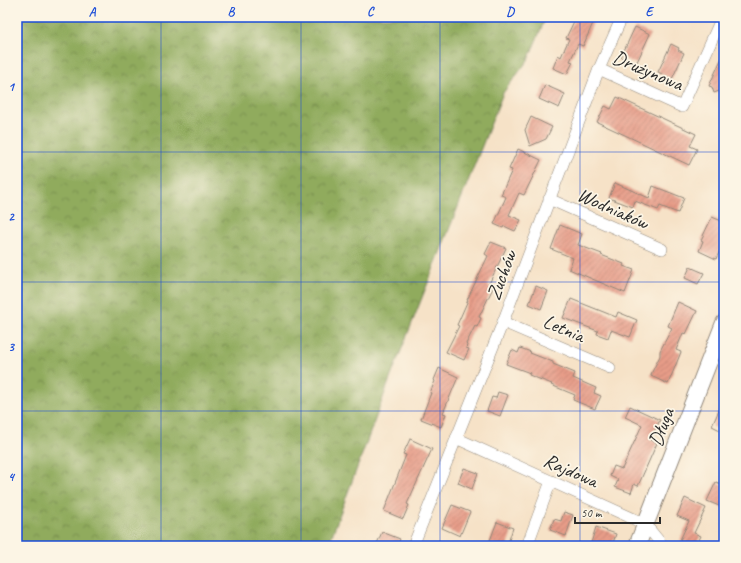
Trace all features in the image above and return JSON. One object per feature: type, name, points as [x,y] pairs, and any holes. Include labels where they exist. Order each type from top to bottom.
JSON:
[{"type":"street","name":"Zuchów","points":[[413,546],[503,322],[599,69],[622,17]]},
{"type":"street","name":"Drużynowa","points":[[599,69],[682,107],[722,17]]},
{"type":"street","name":"Wodniaków","points":[[549,199],[662,249]]},
{"type":"street","name":"Letnia","points":[[503,322],[610,368]]},
{"type":"street","name":"Długa","points":[[637,546],[724,323]]},
{"type":"street","name":"Rajdowa","points":[[456,438],[645,524],[663,546]]},
{"type":"street","points":[[526,546],[551,481]]},
{"type":"green space","points":[[17,17],[546,17],[528,60],[503,93],[393,371],[331,538],[325,546],[17,546]]},
{"type":"building","points":[[576,17],[593,23],[583,46],[578,44],[570,61],[573,62],[567,74],[553,68],[558,55],[561,57],[569,39],[566,38]]},
{"type":"building","points":[[635,27],[650,34],[636,64],[621,57]]},
{"type":"building","points":[[671,44],[679,48],[678,50],[684,53],[672,79],[658,72]]},
{"type":"building","points":[[724,53],[724,93],[719,91],[714,93],[712,87],[709,86]]},
{"type":"building","points":[[545,85],[565,94],[559,108],[539,99]]},
{"type":"building","points":[[617,97],[696,134],[690,146],[697,149],[689,165],[597,122],[605,106],[611,109]]},
{"type":"building","points":[[531,117],[552,127],[546,139],[530,146],[525,130]]},
{"type":"building","points":[[518,149],[541,160],[524,195],[519,193],[509,215],[521,220],[515,231],[504,226],[503,228],[494,224],[506,197],[501,195],[512,170],[509,169]]},
{"type":"building","points":[[615,183],[649,198],[653,186],[684,198],[678,213],[660,206],[658,210],[635,201],[633,207],[609,198]]},
{"type":"building","points":[[712,217],[724,222],[724,241],[716,259],[699,251],[703,241],[701,240]]},
{"type":"building","points":[[560,225],[582,234],[578,245],[602,254],[601,255],[624,264],[623,266],[634,270],[625,293],[569,269],[573,258],[551,249]]},
{"type":"building","points":[[491,242],[506,248],[488,286],[493,288],[479,317],[481,318],[466,344],[466,348],[469,349],[464,360],[446,352],[459,326],[457,325],[467,300],[488,256],[485,254]]},
{"type":"building","points":[[690,267],[704,273],[698,284],[685,278]]},
{"type":"building","points":[[536,286],[548,291],[541,309],[529,304]]},
{"type":"building","points":[[571,299],[616,317],[618,312],[637,320],[630,337],[611,330],[608,338],[597,334],[598,331],[563,318]]},
{"type":"building","points":[[678,302],[697,311],[686,334],[683,333],[676,350],[681,352],[668,384],[651,376],[660,356],[660,351],[672,328],[668,326]]},
{"type":"building","points":[[520,348],[575,373],[573,378],[596,388],[594,393],[601,396],[595,409],[573,400],[575,395],[529,375],[530,373],[506,364],[512,350],[518,353]]},
{"type":"building","points":[[439,368],[458,377],[443,413],[446,414],[441,427],[421,419]]},
{"type":"building","points":[[498,392],[508,395],[500,416],[487,411],[492,397],[496,398]]},
{"type":"building","points":[[724,399],[724,432],[712,426]]},
{"type":"building","points":[[630,406],[660,420],[650,440],[657,443],[638,486],[634,484],[631,493],[615,487],[618,480],[610,476],[614,466],[622,469],[642,425],[625,417]]},
{"type":"building","points":[[410,439],[432,449],[407,504],[409,505],[403,519],[384,511],[406,455],[403,454]]},
{"type":"building","points":[[464,468],[478,473],[472,489],[458,483]]},
{"type":"building","points":[[716,482],[724,485],[724,508],[707,501]]},
{"type":"building","points":[[685,498],[706,508],[694,533],[701,536],[696,546],[687,546],[688,543],[680,540],[689,521],[677,516]]},
{"type":"building","points":[[452,505],[470,512],[460,536],[442,528]]},
{"type":"building","points":[[564,512],[573,515],[566,536],[550,530],[554,519],[561,521]]},
{"type":"building","points":[[497,522],[513,528],[507,546],[499,546],[489,543]]},
{"type":"building","points":[[596,527],[616,534],[612,546],[598,546],[591,543]]},
{"type":"building","points":[[382,532],[400,539],[397,546],[376,546]]}]
